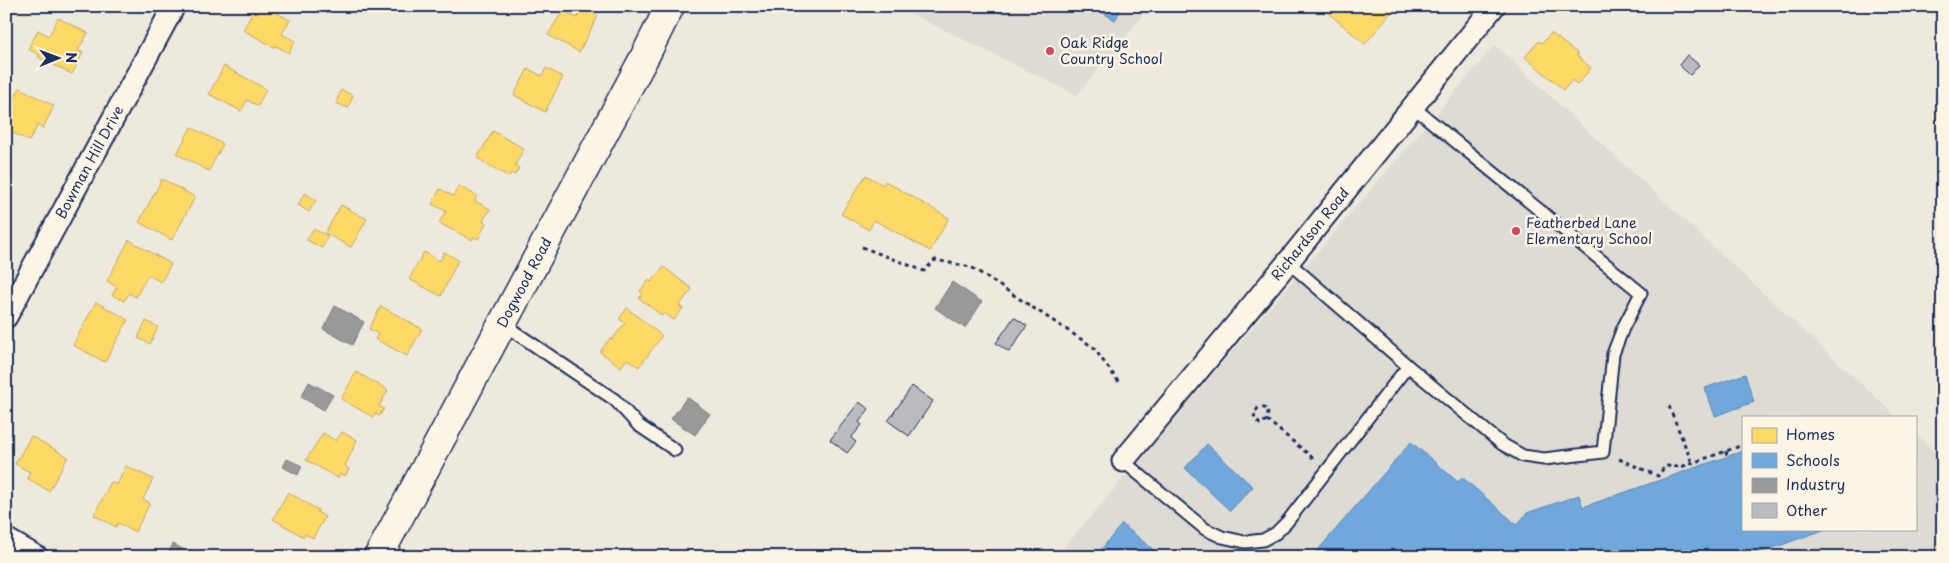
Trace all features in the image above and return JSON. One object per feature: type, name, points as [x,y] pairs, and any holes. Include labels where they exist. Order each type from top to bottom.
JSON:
[{"type":"main road","name":"Dogwood Road","points":[[378,557],[670,6]]},
{"type":"street","name":"Bowman Hill Drive","points":[[6,317],[174,6]]},
{"type":"street","name":"Richardson Road","points":[[1123,461],[1288,262],[1494,6]]},
{"type":"street","points":[[6,539],[37,557]]},
{"type":"lane","points":[[1288,262],[1502,444],[1523,456],[1544,460],[1603,452],[1614,354],[1623,328],[1641,293],[1412,106]]},
{"type":"lane","points":[[503,324],[615,400],[638,425],[674,450]]},
{"type":"lane","points":[[1123,461],[1205,529],[1222,537],[1245,542],[1263,540],[1276,533],[1287,522],[1408,366]]},
{"type":"path","points":[[862,247],[924,271],[935,260],[971,267],[1093,347],[1121,385]]},
{"type":"path","points":[[1669,406],[1692,463]]},
{"type":"path","points":[[1263,407],[1268,411],[1267,420],[1260,424],[1255,420],[1254,414],[1258,408],[1263,407]]},
{"type":"path","points":[[1267,420],[1313,459]]},
{"type":"path","points":[[1603,452],[1658,476],[1665,466],[1681,467],[1742,444]]},
{"type":"path","points":[[1726,451],[1727,456]]},
{"type":"shaded area","name":"Oak Ridge Country School","points":[[895,6],[1150,6],[1077,95]]},
{"type":"shaded area","name":"Featherbed Lane Elementary School","points":[[1495,45],[1896,416],[1742,416],[1742,530],[1916,530],[1916,435],[1943,459],[1943,557],[1056,557]]},
{"type":"building: Homes","points":[[256,6],[264,6],[290,20],[282,34],[295,41],[289,53],[243,30]]},
{"type":"building: Homes","points":[[1320,6],[1390,6],[1394,9],[1365,44]]},
{"type":"building: Homes","points":[[583,7],[598,16],[579,52],[548,35],[563,10],[577,18]]},
{"type":"building: Homes","points":[[58,18],[88,33],[78,50],[83,53],[72,74],[38,57],[40,55],[28,49],[38,30],[49,36]]},
{"type":"building: Homes","points":[[1551,33],[1578,54],[1577,56],[1591,68],[1577,85],[1572,80],[1564,90],[1525,57],[1539,41],[1542,43]]},
{"type":"building: Homes","points":[[224,66],[266,89],[258,106],[247,100],[241,111],[209,94]]},
{"type":"building: Homes","points":[[546,68],[563,77],[545,112],[514,95],[528,69],[542,76]]},
{"type":"building: Homes","points":[[20,88],[54,106],[43,128],[38,125],[29,141],[6,129],[6,114]]},
{"type":"building: Homes","points":[[341,90],[353,95],[348,108],[336,103]]},
{"type":"building: Homes","points":[[191,127],[223,144],[209,171],[177,154]]},
{"type":"building: Homes","points":[[493,131],[524,149],[515,165],[519,168],[515,175],[511,173],[509,177],[477,158]]},
{"type":"building: Homes","points":[[866,175],[883,185],[885,181],[949,218],[930,251],[874,220],[869,230],[841,214]]},
{"type":"building: Homes","points":[[162,179],[195,197],[172,240],[139,222]]},
{"type":"building: Homes","points":[[459,186],[477,196],[475,201],[490,209],[483,221],[486,223],[478,239],[474,237],[472,240],[439,223],[446,211],[432,204],[440,189],[453,196]]},
{"type":"building: Homes","points":[[305,193],[316,200],[309,212],[298,205]]},
{"type":"building: Homes","points":[[341,205],[367,219],[351,247],[325,233]]},
{"type":"building: Homes","points":[[313,229],[328,236],[322,248],[307,240]]},
{"type":"building: Homes","points":[[129,240],[171,264],[161,282],[148,275],[136,297],[129,293],[124,301],[112,295],[117,287],[107,281]]},
{"type":"building: Homes","points":[[424,252],[440,261],[444,252],[458,260],[441,296],[409,279]]},
{"type":"building: Homes","points":[[664,267],[692,289],[679,306],[683,308],[674,320],[664,313],[662,316],[639,298],[643,294],[640,291]]},
{"type":"building: Homes","points":[[96,302],[128,320],[105,362],[73,345]]},
{"type":"building: Homes","points":[[381,306],[422,329],[407,356],[375,339],[378,334],[369,329]]},
{"type":"building: Homes","points":[[627,308],[662,336],[639,367],[627,359],[621,367],[600,352],[610,338],[612,340],[625,323],[619,319]]},
{"type":"building: Homes","points":[[146,321],[158,327],[150,344],[138,338]]},
{"type":"building: Homes","points":[[356,372],[388,390],[379,406],[384,409],[379,416],[375,413],[373,417],[341,399]]},
{"type":"building: Homes","points":[[342,432],[357,440],[345,466],[349,469],[345,476],[340,474],[338,478],[306,460],[323,433],[336,441]]},
{"type":"building: Homes","points":[[31,436],[68,457],[49,491],[27,478],[30,472],[15,464]]},
{"type":"building: Homes","points":[[126,466],[153,479],[143,499],[150,503],[135,532],[118,523],[116,527],[94,515],[111,482],[117,485]]},
{"type":"building: Homes","points":[[288,492],[318,510],[317,512],[325,517],[313,538],[305,534],[304,537],[273,519]]},
{"type":"building: Schools","points":[[990,6],[1004,6],[1000,13]]},
{"type":"building: Schools","points":[[1091,6],[1123,6],[1115,20]]},
{"type":"building: Schools","points":[[1745,374],[1754,402],[1715,416],[1705,388]]},
{"type":"building: Schools","points":[[1411,442],[1458,482],[1462,477],[1517,525],[1527,513],[1579,495],[1583,507],[1742,451],[1742,530],[1823,530],[1748,557],[1312,557]]},
{"type":"building: Schools","points":[[1207,444],[1253,487],[1230,511],[1185,468]]},
{"type":"building: Schools","points":[[1122,524],[1162,557],[1095,557]]},
{"type":"building: Industry","points":[[952,282],[982,302],[965,328],[935,308]]},
{"type":"building: Industry","points":[[335,306],[364,322],[352,345],[323,329]]},
{"type":"building: Industry","points":[[309,382],[333,395],[324,410],[301,397]]},
{"type":"building: Industry","points":[[687,397],[710,414],[695,435],[671,419]]},
{"type":"building: Industry","points":[[287,459],[302,466],[298,475],[283,467]]},
{"type":"building: Industry","points":[[173,544],[190,553],[188,557],[166,557]]},
{"type":"building: Other","points":[[1687,55],[1699,65],[1690,75],[1679,65]]},
{"type":"building: Other","points":[[1014,317],[1027,326],[1009,352],[996,343]]},
{"type":"building: Other","points":[[912,386],[933,401],[909,436],[888,421]]},
{"type":"building: Other","points":[[859,402],[869,409],[859,422],[862,425],[851,438],[856,442],[847,453],[830,440]]},
{"type":"place","name":"Oak Ridge Country School","points":[[1050,51]]},
{"type":"place","name":"Featherbed Lane Elementary School","points":[[1516,231]]}]
